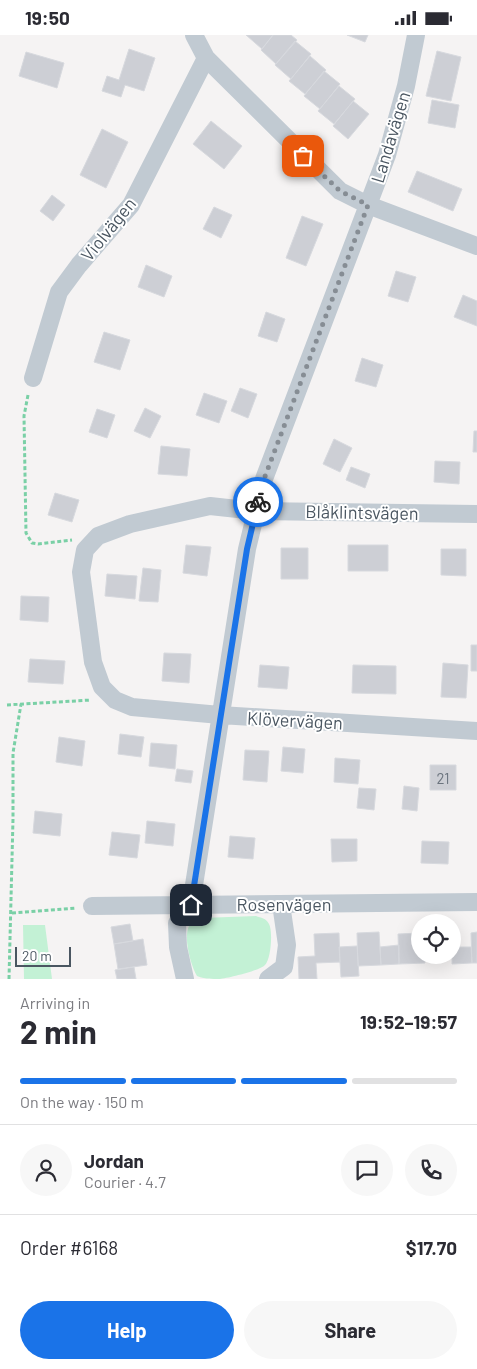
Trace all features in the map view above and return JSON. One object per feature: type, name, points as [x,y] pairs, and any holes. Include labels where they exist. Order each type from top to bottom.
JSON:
[{"type":"street","points":[[194,35],[206,58],[340,191],[368,205],[477,246]]},
{"type":"street","name":"Landavägen","points":[[191,905],[247,549],[264,479],[395,129],[416,35]]},
{"type":"street","name":"Violvägen","points":[[33,377],[59,292],[79,265],[131,205],[206,58]]},
{"type":"street","name":"Blåklintsvägen","points":[[99,535],[130,524],[210,506],[256,511],[477,514]]},
{"type":"street","points":[[99,535],[85,550],[81,572],[93,662],[102,687],[115,700]]},
{"type":"street","name":"Klövervägen","points":[[115,700],[132,707],[220,715],[477,731]]},
{"type":"street","name":"Rosenvägen","points":[[92,906],[477,902]]},
{"type":"street","points":[[268,979],[284,967],[287,945],[281,904]]},
{"type":"street","points":[[185,979],[178,947],[177,923],[191,905]]},
{"type":"path","points":[[33,377],[24,416],[26,533],[28,539],[38,545],[99,535]]},
{"type":"path","points":[[7,705],[115,700]]},
{"type":"path","points":[[10,979],[13,753],[21,704]]},
{"type":"path","points":[[12,913],[92,906]]},
{"type":"green space","points":[[256,916],[266,921],[270,928],[270,951],[265,965],[250,972],[220,979],[208,979],[197,976],[192,966],[187,944],[187,931],[191,923],[202,918]]},
{"type":"green space","points":[[23,925],[45,925],[52,979],[24,979]]},
{"type":"building","points":[[246,35],[273,35],[262,49]]},
{"type":"building","points":[[273,35],[291,35],[297,40],[276,64],[261,50]]},
{"type":"building","points":[[347,35],[368,35],[365,42]]},
{"type":"building","points":[[295,41],[311,54],[291,79],[275,65]]},
{"type":"building","points":[[129,49],[155,58],[144,91],[125,85],[121,97],[102,91],[107,76],[119,80]]},
{"type":"building","points":[[437,51],[461,57],[451,101],[426,96]]},
{"type":"building","points":[[26,52],[64,63],[57,88],[19,76]]},
{"type":"building","points":[[310,56],[326,70],[305,94],[289,81]]},
{"type":"building","points":[[324,71],[340,84],[320,109],[304,96]]},
{"type":"building","points":[[339,86],[355,99],[334,124],[318,111]]},
{"type":"building","points":[[432,100],[459,105],[455,128],[428,123]]},
{"type":"building","points":[[353,101],[369,114],[348,139],[333,126]]},
{"type":"building","points":[[211,121],[242,146],[224,169],[193,144]]},
{"type":"building","points":[[102,129],[128,142],[106,188],[80,175]]},
{"type":"building","points":[[417,171],[462,189],[453,211],[408,192]]},
{"type":"building","points":[[52,195],[65,205],[53,221],[40,211]]},
{"type":"building","points":[[214,207],[232,215],[221,238],[203,229]]},
{"type":"building","points":[[302,216],[323,224],[306,266],[286,258]]},
{"type":"building","points":[[146,265],[172,276],[164,297],[138,287]]},
{"type":"building","points":[[396,271],[416,277],[408,302],[388,296]]},
{"type":"building","points":[[463,295],[477,301],[477,326],[454,317]]},
{"type":"building","points":[[266,312],[285,319],[277,342],[258,336]]},
{"type":"building","points":[[104,332],[130,340],[120,370],[94,362]]},
{"type":"building","points":[[362,358],[383,365],[376,387],[355,381]]},
{"type":"building","points":[[240,388],[257,394],[248,418],[231,411]]},
{"type":"building","points":[[204,393],[227,401],[219,423],[196,415]]},
{"type":"building","points":[[145,408],[161,416],[150,438],[134,431]]},
{"type":"building","points":[[97,409],[115,415],[107,438],[89,432]]},
{"type":"building","points":[[474,431],[477,431],[477,452],[473,452]]},
{"type":"building","points":[[334,439],[352,448],[340,472],[323,464]]},
{"type":"building","points":[[161,446],[190,449],[187,476],[158,474]]},
{"type":"building","points":[[435,461],[460,462],[459,484],[434,482]]},
{"type":"building","points":[[351,467],[370,474],[365,488],[346,480]]},
{"type":"building","points":[[55,493],[79,500],[72,522],[48,515]]},
{"type":"building","points":[[186,545],[211,547],[207,576],[183,573]]},
{"type":"building","points":[[348,545],[388,545],[388,571],[348,571]]},
{"type":"building","points":[[281,548],[308,548],[308,579],[281,579]]},
{"type":"building","points":[[441,549],[466,549],[466,576],[441,575]]},
{"type":"building","points":[[143,568],[161,570],[158,602],[139,601]]},
{"type":"building","points":[[107,574],[137,576],[135,599],[105,596]]},
{"type":"building","points":[[21,596],[49,597],[48,622],[20,620]]},
{"type":"building","points":[[471,645],[477,645],[477,671],[471,671]]},
{"type":"building","points":[[164,653],[191,654],[189,683],[162,681]]},
{"type":"building","points":[[30,659],[65,661],[63,684],[28,682]]},
{"type":"building","points":[[443,663],[468,665],[466,698],[441,697]]},
{"type":"building","points":[[260,665],[289,667],[287,689],[258,687]]},
{"type":"building","points":[[353,665],[396,666],[396,694],[352,693]]},
{"type":"building","points":[[120,734],[144,737],[141,757],[118,754]]},
{"type":"building","points":[[59,737],[85,741],[82,766],[56,762]]},
{"type":"building","points":[[151,743],[177,745],[175,769],[149,766]]},
{"type":"building","points":[[283,747],[305,749],[303,773],[281,771]]},
{"type":"building","points":[[245,750],[269,751],[267,782],[243,780]]},
{"type":"building","points":[[335,758],[360,760],[358,784],[334,782]]},
{"type":"building","points":[[430,765],[456,765],[456,790],[430,790]]},
{"type":"building","points":[[177,769],[193,771],[191,783],[175,781]]},
{"type":"building","points":[[404,786],[419,788],[417,811],[402,809]]},
{"type":"building","points":[[359,788],[376,789],[374,810],[357,808]]},
{"type":"building","points":[[35,811],[62,814],[60,836],[33,833]]},
{"type":"building","points":[[147,821],[175,824],[173,846],[145,843]]},
{"type":"building","points":[[112,832],[140,835],[137,858],[109,855]]},
{"type":"building","points":[[230,836],[255,838],[253,859],[228,857]]},
{"type":"building","points":[[331,839],[357,839],[357,861],[332,862]]},
{"type":"building","points":[[422,841],[449,842],[448,864],[421,863]]},
{"type":"building","points":[[130,924],[133,941],[114,944],[111,927]]},
{"type":"building","points":[[379,932],[381,965],[358,966],[357,933]]},
{"type":"building","points":[[477,932],[477,963],[472,963],[471,933]]},
{"type":"building","points":[[339,933],[340,962],[316,963],[317,979],[299,979],[298,957],[315,956],[314,934]]},
{"type":"building","points":[[411,933],[411,964],[399,964],[398,934]]},
{"type":"building","points":[[143,939],[147,965],[118,969],[114,944]]},
{"type":"building","points":[[399,945],[399,964],[381,965],[380,947]]},
{"type":"building","points":[[357,946],[359,976],[341,977],[339,947]]},
{"type":"building","points":[[461,947],[471,947],[472,963],[461,964]]},
{"type":"building","points":[[134,967],[136,979],[117,979],[115,970]]},
{"type":"way so far","points":[[258,502],[264,479],[368,205],[340,191],[303,156]]},
{"type":"route","points":[[191,905],[247,549],[258,502]]}]
